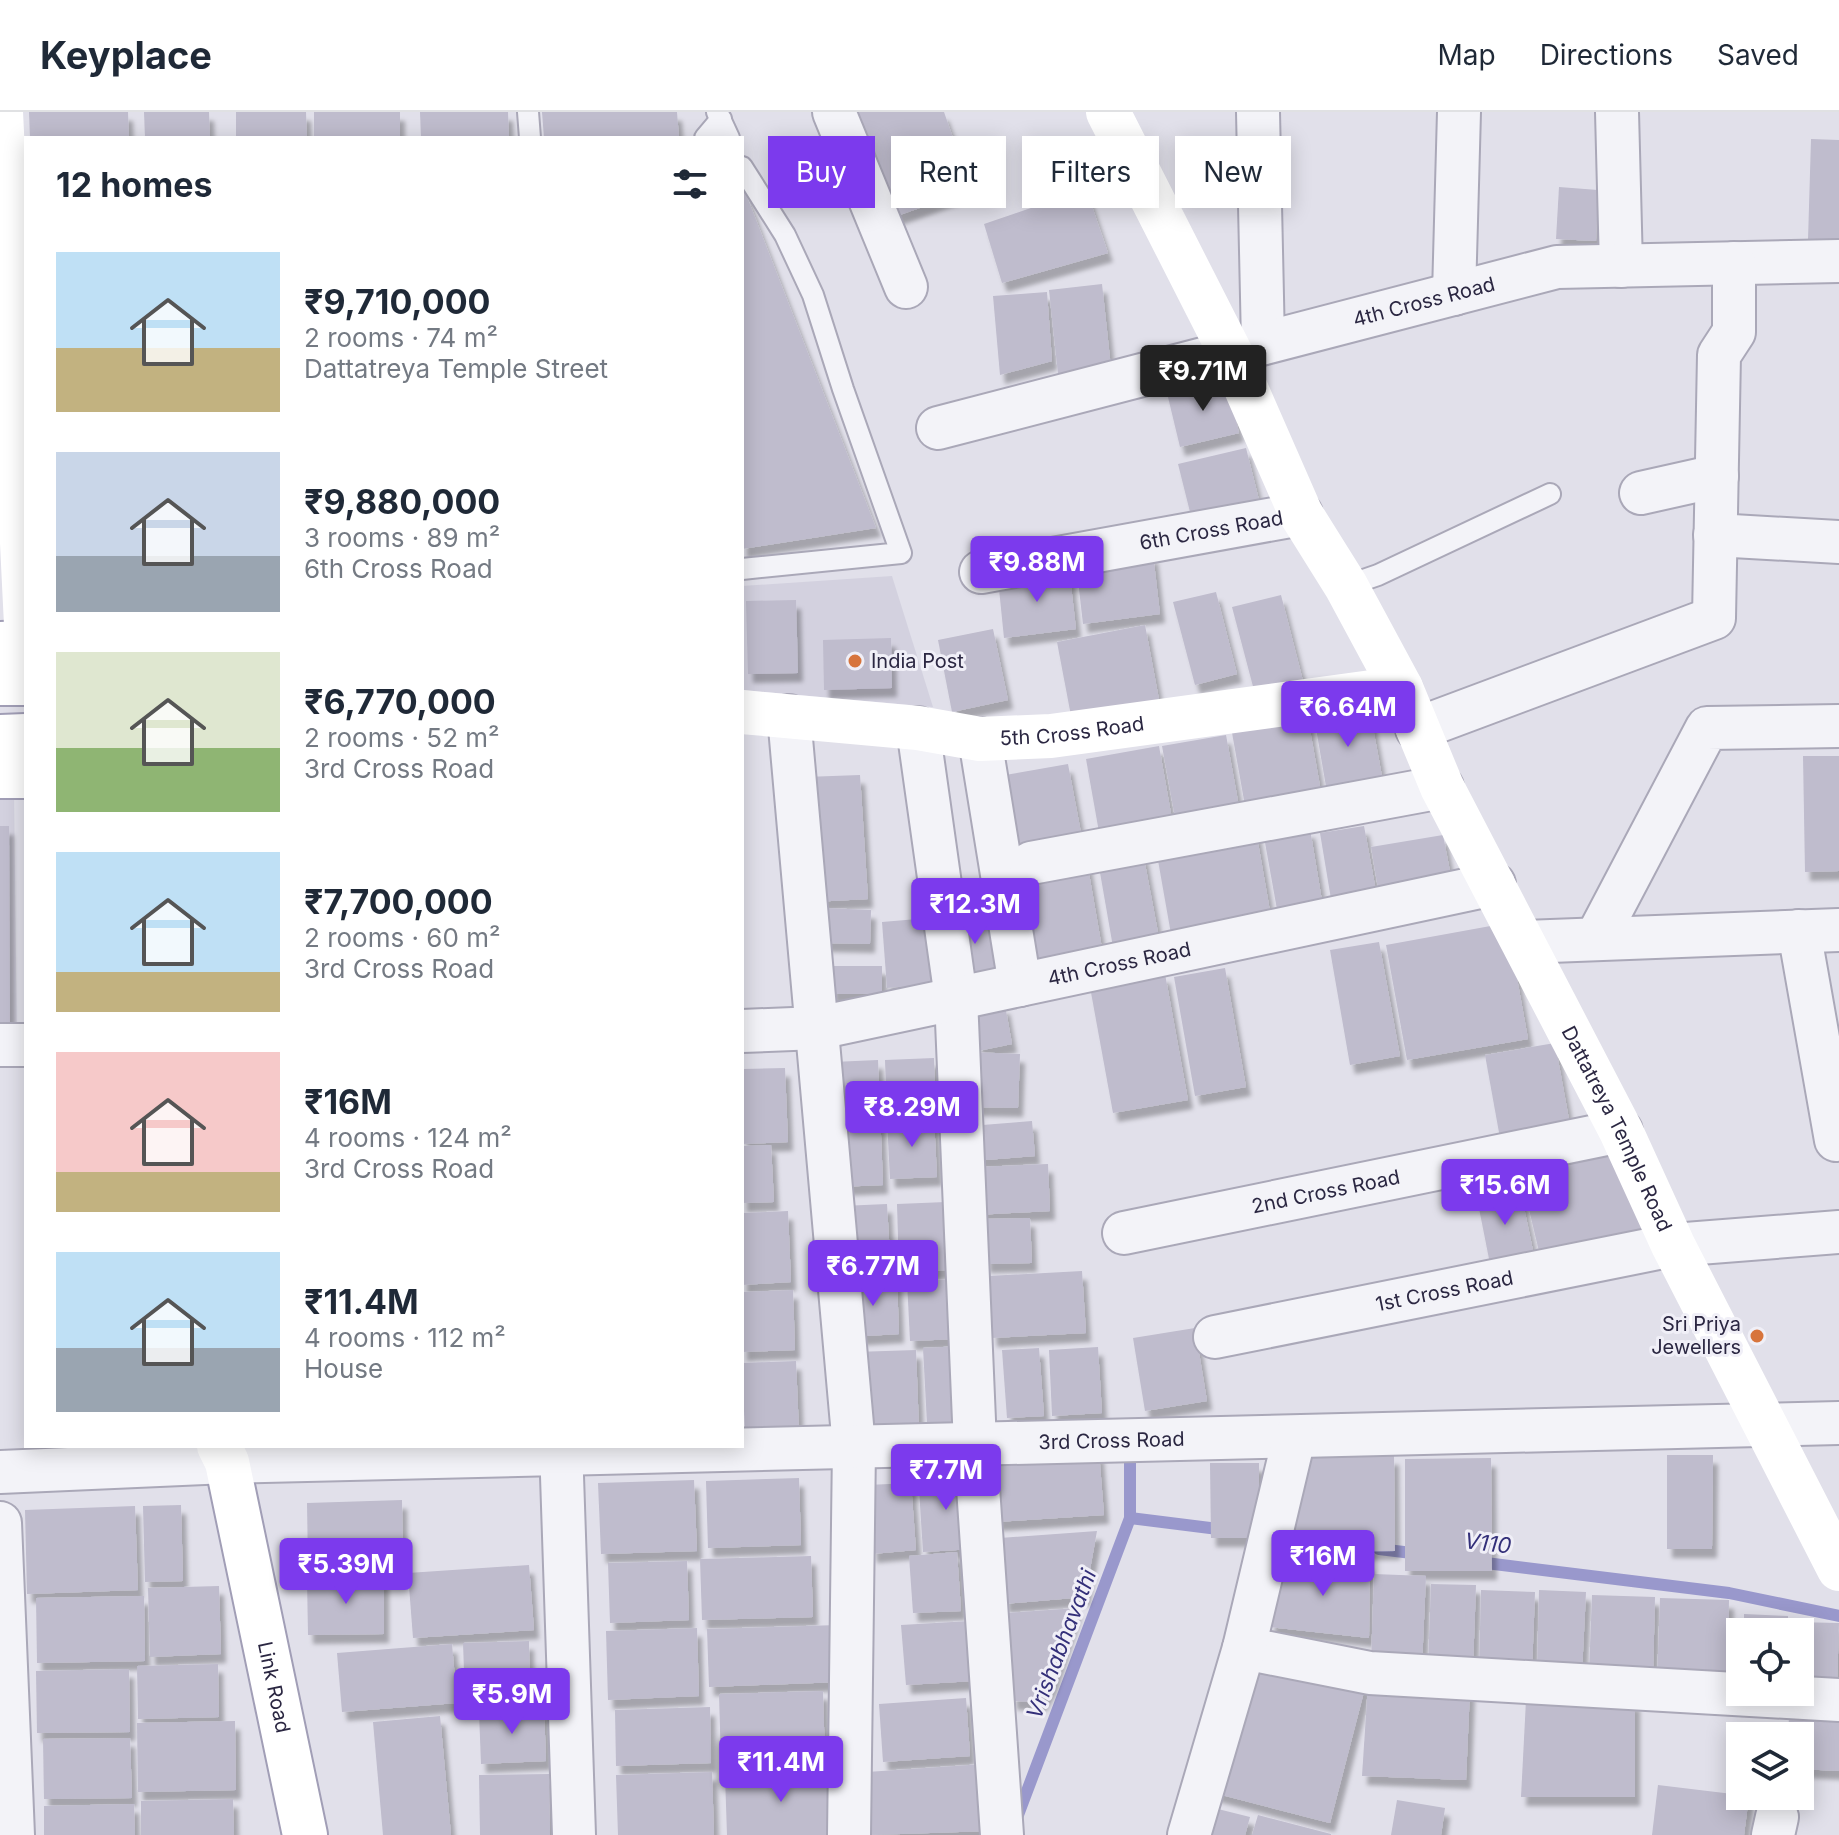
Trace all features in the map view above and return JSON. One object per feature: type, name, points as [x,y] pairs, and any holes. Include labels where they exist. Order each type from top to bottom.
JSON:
[{"type":"street","points":[[1,112],[3,208],[19,350],[9,443],[24,604]]},
{"type":"street","points":[[834,112],[906,287]]},
{"type":"street","name":"Dattatreya Temple Road","points":[[1108,112],[1246,348],[1301,514],[1346,586],[1401,688],[1442,787],[1621,1131],[1673,1245],[1767,1424],[1830,1530],[1839,1569]]},
{"type":"street","points":[[1246,348],[1258,112]]},
{"type":"street","points":[[1454,294],[1459,112]]},
{"type":"street","points":[[1617,112],[1621,266]]},
{"type":"street","name":"4th Cross Road","points":[[938,428],[1557,267],[1839,261]]},
{"type":"street","points":[[1417,729],[1714,618],[1719,355],[1734,332],[1734,263]]},
{"type":"street","points":[[1641,493],[1717,476]]},
{"type":"street","name":"6th Cross Road","points":[[981,572],[1301,514]]},
{"type":"street","points":[[1715,535],[1839,542]]},
{"type":"street","points":[[0,644],[24,643]]},
{"type":"street","points":[[0,683],[24,683]]},
{"type":"street","name":"5th Cross Road","points":[[744,712],[918,728],[980,739],[1051,736],[1401,688]]},
{"type":"street","points":[[789,716],[854,1447],[849,1835]]},
{"type":"street","points":[[1596,939],[1707,728],[1839,726]]},
{"type":"street","points":[[918,728],[956,998],[975,1444],[1002,1828]]},
{"type":"street","points":[[0,737],[24,736]]},
{"type":"street","points":[[980,739],[1020,985]]},
{"type":"street","points":[[0,776],[24,776]]},
{"type":"street","points":[[1031,863],[1442,787]]},
{"type":"street","name":"4th Cross Road","points":[[744,1031],[818,1028],[1494,884]]},
{"type":"street","points":[[1524,942],[1819,930],[1836,1140]]},
{"type":"street","points":[[0,1045],[24,1045]]},
{"type":"street","name":"2nd Cross Road","points":[[1124,1233],[1621,1131]]},
{"type":"street","name":"1st Cross Road","points":[[1215,1337],[1673,1245],[1839,1232]]},
{"type":"street","name":"3rd Cross Road","points":[[0,1472],[223,1454],[854,1447],[1839,1423]]},
{"type":"street","points":[[1189,1835],[1244,1648],[1294,1438]]},
{"type":"street","points":[[561,1450],[574,1835]]},
{"type":"street","name":"Link Road","points":[[223,1454],[305,1835]]},
{"type":"street","points":[[0,1523],[13,1835]]},
{"type":"street","points":[[1244,1648],[1370,1673],[1839,1700]]},
{"type":"lane","points":[[528,112],[530,136]]},
{"type":"lane","points":[[744,170],[785,235],[813,295],[901,553],[744,569]]},
{"type":"lane","points":[[1346,586],[1378,575],[1550,494]]},
{"type":"shaded area","points":[[892,576],[933,707],[744,690],[744,586]]},
{"type":"shaded area","points":[[0,790],[14,790],[17,1037],[0,1038]]},
{"type":"building","points":[[29,112],[128,112],[129,136],[30,136]]},
{"type":"building","points":[[144,112],[209,112],[210,136],[145,136]]},
{"type":"building","points":[[236,112],[306,112],[307,136],[236,136]]},
{"type":"building","points":[[314,112],[400,112],[400,136],[314,136]]},
{"type":"building","points":[[420,112],[508,112],[509,136],[421,136]]},
{"type":"building","points":[[542,112],[677,112],[679,136],[544,136]]},
{"type":"building","points":[[857,112],[944,112],[952,136],[891,136],[891,208],[920,208],[894,217],[875,163],[875,136],[865,136]]},
{"type":"building","points":[[1811,139],[1839,140],[1839,241],[1808,240]]},
{"type":"building","points":[[1559,187],[1598,190],[1596,241],[1556,239]]},
{"type":"building","points":[[744,189],[876,528],[744,549]]},
{"type":"building","points":[[1031,208],[1093,208],[1108,253],[1002,283],[984,224]]},
{"type":"building","points":[[1102,284],[1111,368],[1058,374],[1049,290]]},
{"type":"building","points":[[1047,292],[1052,361],[1000,375],[993,296]]},
{"type":"building","points":[[1226,379],[1239,433],[1180,447],[1167,393]]},
{"type":"building","points":[[1246,448],[1262,512],[1194,528],[1178,464]]},
{"type":"building","points":[[1153,554],[1160,614],[1083,624],[1076,563]]},
{"type":"building","points":[[1069,568],[1076,629],[1004,638],[998,579]]},
{"type":"building","points":[[1216,592],[1237,674],[1195,685],[1173,602]]},
{"type":"building","points":[[1281,595],[1303,681],[1255,694],[1232,607]]},
{"type":"building","points":[[796,600],[798,673],[748,674],[746,601]]},
{"type":"building","points":[[1145,625],[1160,705],[1072,721],[1057,642]]},
{"type":"building","points":[[993,629],[1008,700],[952,712],[938,640]]},
{"type":"building","points":[[891,638],[892,688],[824,690],[823,640]]},
{"type":"building","points":[[1368,701],[1384,787],[1328,798],[1313,711]]},
{"type":"building","points":[[1307,713],[1323,803],[1247,817],[1231,727]]},
{"type":"building","points":[[1226,735],[1242,823],[1178,834],[1162,746]]},
{"type":"building","points":[[1159,746],[1175,836],[1102,849],[1086,759]]},
{"type":"building","points":[[1803,756],[1839,756],[1839,871],[1805,872]]},
{"type":"building","points":[[1068,764],[1084,849],[1003,863],[988,778]]},
{"type":"building","points":[[860,775],[868,899],[813,902],[805,777]]},
{"type":"building","points":[[0,826],[9,826],[10,1029],[0,1029]]},
{"type":"building","points":[[1364,826],[1378,902],[1333,911],[1320,833]]},
{"type":"building","points":[[1310,829],[1323,907],[1278,915],[1264,837]]},
{"type":"building","points":[[1256,831],[1271,917],[1171,934],[1156,849]]},
{"type":"building","points":[[1443,835],[1453,887],[1380,900],[1371,847]]},
{"type":"building","points":[[1143,853],[1159,938],[1113,947],[1098,861]]},
{"type":"building","points":[[1086,856],[1103,954],[1025,968],[1007,870]]},
{"type":"building","points":[[823,908],[871,910],[870,944],[823,943]]},
{"type":"building","points":[[993,911],[996,979],[957,981],[954,913]]},
{"type":"building","points":[[929,918],[934,984],[887,988],[882,922]]},
{"type":"building","points":[[1507,923],[1528,1039],[1407,1060],[1386,945]]},
{"type":"building","points":[[1379,942],[1400,1056],[1350,1065],[1330,950]]},
{"type":"building","points":[[830,966],[882,966],[882,994],[830,994]]},
{"type":"building","points":[[1225,968],[1246,1087],[1195,1096],[1174,977]]},
{"type":"building","points":[[1165,974],[1188,1100],[1113,1113],[1090,987]]},
{"type":"building","points":[[1005,1005],[1012,1044],[978,1051],[971,1013]]},
{"type":"building","points":[[1555,1043],[1570,1125],[1500,1138],[1485,1055]]},
{"type":"building","points":[[970,1052],[1020,1054],[1018,1108],[968,1107]]},
{"type":"building","points":[[934,1058],[936,1113],[887,1116],[885,1060]]},
{"type":"building","points":[[878,1060],[883,1185],[838,1187],[833,1062]]},
{"type":"building","points":[[785,1068],[788,1142],[744,1144],[744,1069]]},
{"type":"building","points":[[934,1118],[937,1177],[890,1179],[887,1121]]},
{"type":"building","points":[[1032,1121],[1035,1156],[973,1161],[970,1126]]},
{"type":"building","points":[[771,1145],[774,1202],[744,1203],[744,1146]]},
{"type":"building","points":[[1611,1151],[1654,1236],[1542,1264],[1521,1176]]},
{"type":"building","points":[[1048,1164],[1050,1211],[976,1215],[975,1167]]},
{"type":"building","points":[[1518,1179],[1536,1265],[1492,1274],[1475,1188]]},
{"type":"building","points":[[946,1202],[949,1270],[899,1272],[897,1204]]},
{"type":"building","points":[[887,1204],[891,1274],[845,1275],[842,1206]]},
{"type":"building","points":[[788,1211],[791,1282],[744,1285],[744,1213]]},
{"type":"building","points":[[1030,1218],[1032,1263],[985,1264],[984,1219]]},
{"type":"building","points":[[1082,1271],[1086,1333],[992,1338],[988,1276]]},
{"type":"building","points":[[955,1279],[958,1339],[910,1341],[907,1281]]},
{"type":"building","points":[[897,1280],[899,1334],[850,1337],[847,1282]]},
{"type":"building","points":[[793,1290],[795,1350],[744,1352],[744,1292]]},
{"type":"building","points":[[1195,1328],[1207,1401],[1145,1411],[1133,1338]]},
{"type":"building","points":[[963,1346],[966,1423],[927,1424],[923,1348]]},
{"type":"building","points":[[1098,1347],[1102,1413],[1052,1416],[1049,1350]]},
{"type":"building","points":[[1039,1348],[1044,1416],[1007,1418],[1002,1350]]},
{"type":"building","points":[[916,1350],[919,1430],[859,1432],[855,1352]]},
{"type":"building","points":[[796,1361],[799,1432],[745,1434],[744,1363]]},
{"type":"building","points":[[34,1448],[103,1448],[103,1449]]},
{"type":"building","points":[[1099,1452],[1104,1515],[995,1522],[991,1459]]},
{"type":"building","points":[[1667,1455],[1713,1455],[1712,1549],[1667,1549]]},
{"type":"building","points":[[1394,1456],[1395,1551],[1295,1552],[1295,1457]]},
{"type":"building","points":[[1491,1458],[1492,1571],[1405,1571],[1405,1459]]},
{"type":"building","points":[[1210,1463],[1259,1463],[1259,1538],[1211,1538]]},
{"type":"building","points":[[969,1471],[974,1549],[923,1552],[918,1474]]},
{"type":"building","points":[[799,1478],[801,1545],[708,1548],[706,1481]]},
{"type":"building","points":[[694,1480],[697,1551],[601,1554],[598,1483]]},
{"type":"building","points":[[911,1483],[916,1550],[872,1554],[867,1485]]},
{"type":"building","points":[[402,1500],[403,1565],[308,1567],[307,1503]]},
{"type":"building","points":[[181,1505],[183,1581],[145,1582],[143,1506]]},
{"type":"building","points":[[135,1506],[138,1590],[27,1594],[25,1510]]},
{"type":"building","points":[[1097,1531],[1085,1597],[1004,1604],[1000,1538]]},
{"type":"building","points":[[957,1552],[961,1611],[913,1613],[909,1556]]},
{"type":"building","points":[[811,1556],[813,1617],[702,1620],[700,1559]]},
{"type":"building","points":[[1280,1560],[1370,1563],[1369,1638],[1269,1627]]},
{"type":"building","points":[[687,1561],[689,1620],[610,1623],[608,1563]]},
{"type":"building","points":[[529,1565],[534,1630],[413,1638],[408,1573]]},
{"type":"building","points":[[1374,1574],[1426,1576],[1422,1665],[1371,1663]]},
{"type":"building","points":[[384,1578],[384,1634],[308,1635],[307,1579]]},
{"type":"building","points":[[1431,1584],[1476,1585],[1473,1667],[1428,1666]]},
{"type":"building","points":[[219,1586],[221,1654],[150,1657],[148,1588]]},
{"type":"building","points":[[1481,1590],[1535,1592],[1532,1670],[1479,1669]]},
{"type":"building","points":[[1539,1590],[1586,1592],[1582,1672],[1537,1671]]},
{"type":"building","points":[[1592,1595],[1655,1597],[1653,1675],[1589,1673]]},
{"type":"building","points":[[144,1596],[145,1661],[37,1663],[36,1598]]},
{"type":"building","points":[[1660,1598],[1729,1600],[1726,1684],[1657,1682]]},
{"type":"building","points":[[1077,1608],[1052,1684],[1042,1702],[1012,1701],[1006,1613]]},
{"type":"building","points":[[1744,1614],[1788,1616],[1788,1618],[1744,1618]]},
{"type":"building","points":[[970,1621],[974,1681],[906,1685],[901,1625]]},
{"type":"building","points":[[1814,1622],[1839,1623],[1837,1685],[1814,1684]]},
{"type":"building","points":[[838,1625],[840,1682],[709,1687],[707,1629]]},
{"type":"building","points":[[697,1628],[699,1696],[608,1700],[606,1631]]},
{"type":"building","points":[[529,1641],[530,1696],[465,1698],[463,1643]]},
{"type":"building","points":[[452,1644],[457,1703],[342,1712],[337,1653]]},
{"type":"building","points":[[1250,1653],[1366,1684],[1330,1823],[1214,1793]]},
{"type":"building","points":[[218,1664],[219,1717],[138,1719],[137,1666]]},
{"type":"building","points":[[129,1669],[130,1732],[37,1733],[36,1671]]},
{"type":"building","points":[[1368,1684],[1470,1689],[1466,1780],[1362,1776]]},
{"type":"building","points":[[823,1691],[825,1761],[721,1764],[719,1694]]},
{"type":"building","points":[[966,1698],[970,1756],[883,1762],[879,1704]]},
{"type":"building","points":[[1526,1700],[1635,1701],[1635,1797],[1521,1797]]},
{"type":"building","points":[[710,1707],[711,1763],[616,1766],[615,1710]]},
{"type":"building","points":[[544,1709],[546,1761],[481,1764],[479,1712]]},
{"type":"building","points":[[440,1716],[451,1835],[383,1835],[373,1722]]},
{"type":"building","points":[[1789,1716],[1839,1718],[1839,1771],[1814,1770],[1814,1722],[1789,1722]]},
{"type":"building","points":[[235,1721],[236,1790],[138,1792],[137,1723]]},
{"type":"building","points":[[130,1738],[132,1798],[44,1799],[43,1739]]},
{"type":"building","points":[[984,1764],[988,1831],[871,1835],[867,1772]]},
{"type":"building","points":[[712,1772],[714,1835],[618,1835],[616,1775]]},
{"type":"building","points":[[834,1772],[836,1835],[727,1835],[725,1775]]},
{"type":"building","points":[[549,1774],[550,1835],[480,1835],[479,1775]]},
{"type":"building","points":[[1658,1785],[1726,1793],[1726,1810],[1747,1810],[1744,1835],[1652,1835]]},
{"type":"building","points":[[233,1799],[234,1835],[141,1835],[141,1801]]},
{"type":"building","points":[[1397,1800],[1445,1808],[1441,1835],[1391,1835]]},
{"type":"building","points":[[134,1804],[135,1835],[44,1835],[44,1806]]},
{"type":"building","points":[[1210,1807],[1250,1817],[1245,1835],[1203,1835]]},
{"type":"building","points":[[1258,1815],[1331,1834],[1331,1835],[1252,1835]]},
{"type":"waterway","name":"Vrishabhavathi","points":[[1015,1823],[1130,1518],[1130,1463]]},
{"type":"waterway","name":"V110","points":[[1130,1518],[1226,1530]]},
{"type":"waterway","name":"V110","points":[[1379,1549],[1420,1554]]},
{"type":"waterway","name":"V110","points":[[1478,1562],[1729,1593],[1839,1616]]},
{"type":"place","name":"India Post","points":[[855,661]]},
{"type":"place","name":"Sri Priya Jewellers","points":[[1757,1336]]}]
